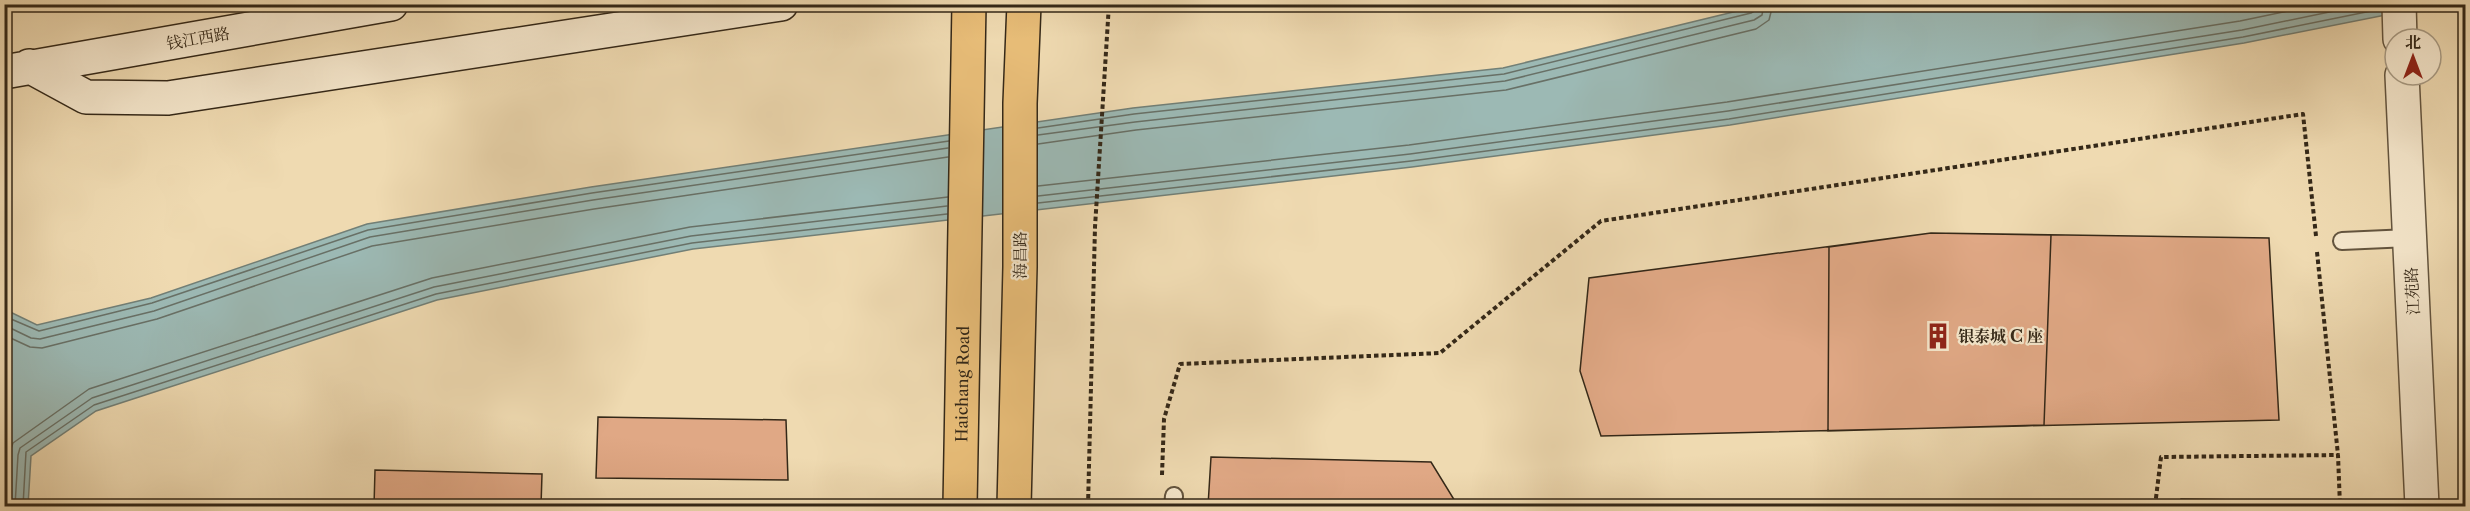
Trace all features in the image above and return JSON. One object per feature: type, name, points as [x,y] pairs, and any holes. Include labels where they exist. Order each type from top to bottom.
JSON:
[{"type":"main road","name":"钱江西路","points":[[17,69],[344,9],[392,4]]},
{"type":"main road","points":[[17,69],[86,97],[168,98],[781,4]]},
{"type":"main road","name":"Haichang Road","points":[[960,507],[969,4]]},
{"type":"main road","name":"海昌路","points":[[1014,507],[1020,267],[1020,103],[1024,4]]},
{"type":"main road","name":"江苑路","points":[[2403,87],[2422,507]]},
{"type":"lane","points":[[2342,240],[2409,238]]},
{"type":"path","points":[[1088,507],[1095,227],[1109,4]]},
{"type":"path","points":[[1170,496],[1164,418],[1180,364],[1440,353],[1601,221],[2303,114],[2338,454],[2340,507]]},
{"type":"path","points":[[2155,507],[2161,457],[2338,454]]},
{"type":"water","points":[[1762,5],[2436,5],[2244,43],[1730,125],[1412,167],[693,249],[437,300],[96,411],[31,456],[28,506],[5,506],[4,309],[37,325],[151,298],[367,224],[591,187],[1133,108],[1503,68]]},
{"type":"building","name":"银泰城 C 座","points":[[1931,233],[2051,235],[2044,425],[1828,431],[1829,247]]},
{"type":"building","points":[[1931,233],[2269,238],[2279,420],[1601,436],[1580,371],[1589,278]]},
{"type":"building","points":[[598,417],[786,420],[788,480],[596,478]]},
{"type":"building","points":[[1211,457],[1431,462],[1458,506],[1208,506]]},
{"type":"building","points":[[375,470],[542,474],[541,506],[374,506]]},
{"type":"building","points":[[2181,499],[2303,501],[2303,506],[2179,506]]},
{"type":"place","name":"银泰城 C 座","points":[[1938,336]]}]
